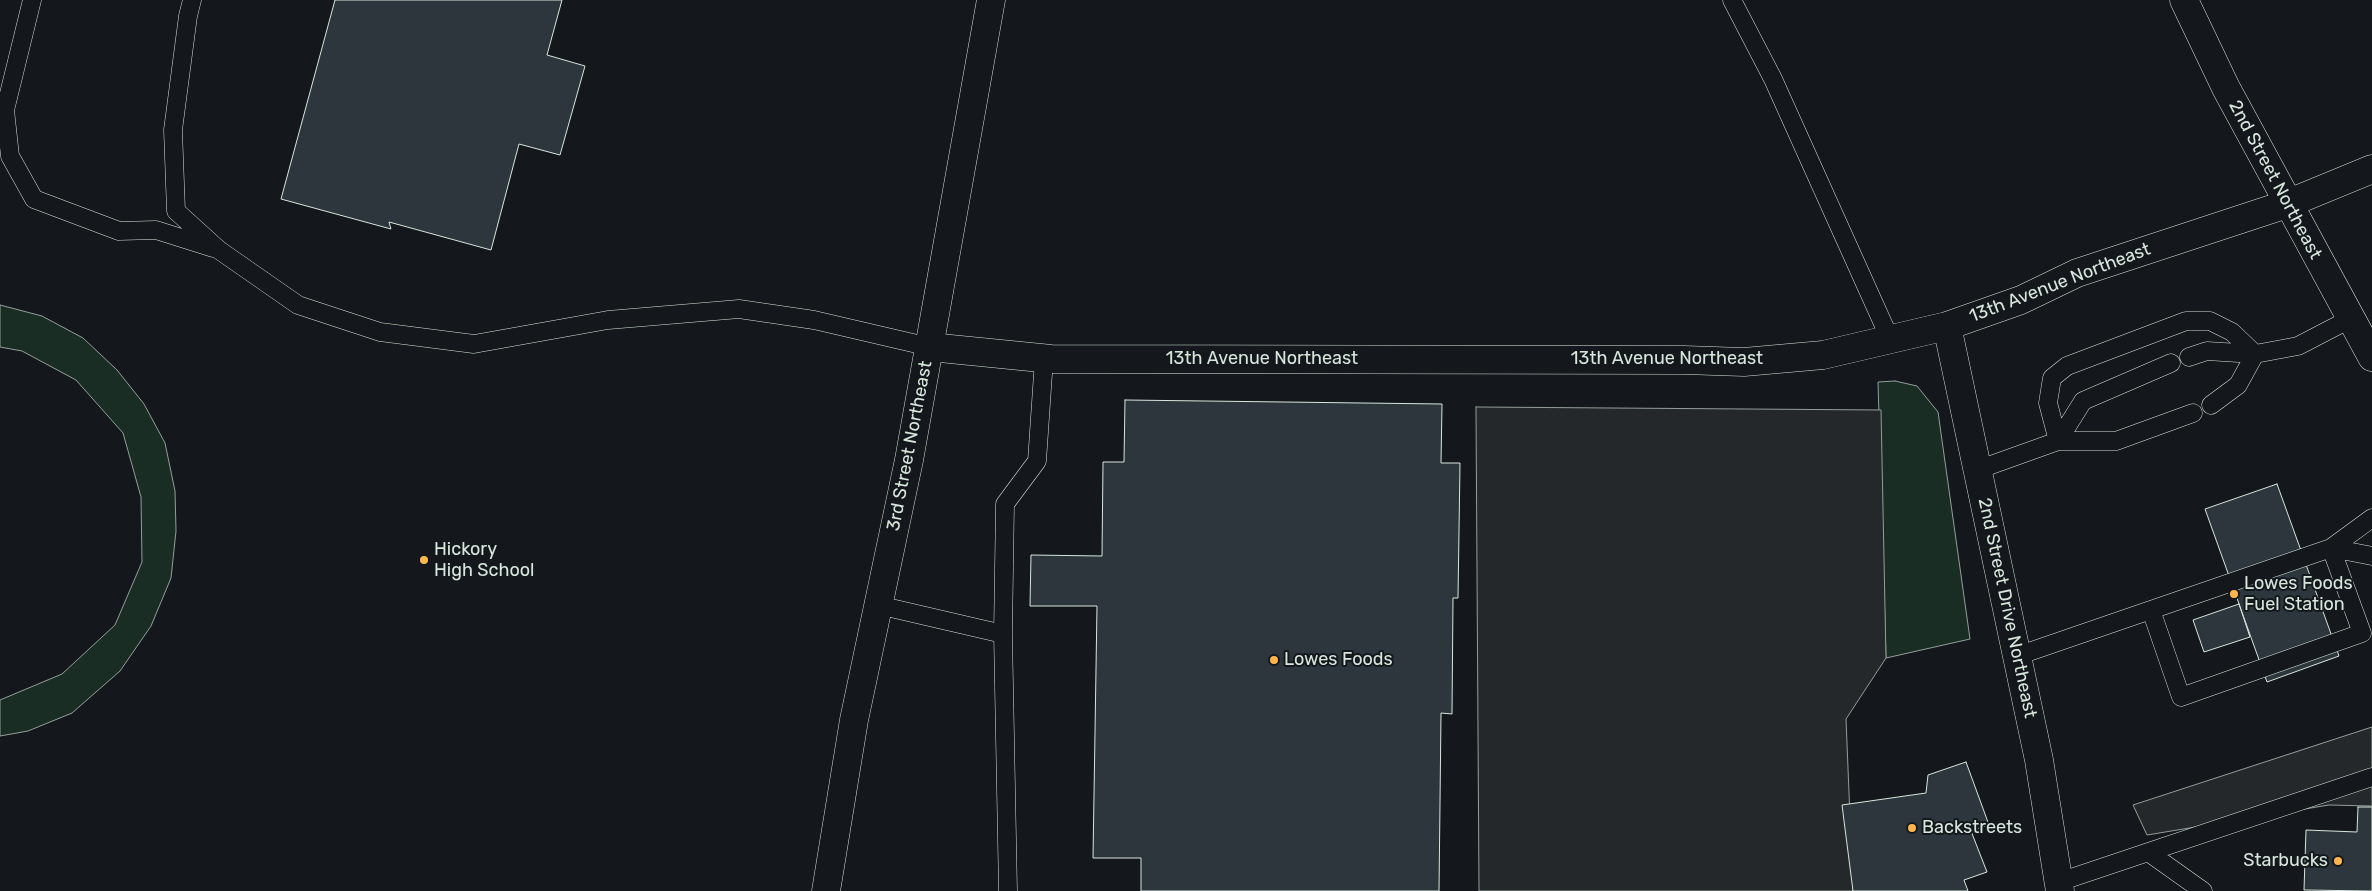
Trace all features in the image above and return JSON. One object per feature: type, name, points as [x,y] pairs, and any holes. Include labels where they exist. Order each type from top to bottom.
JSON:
[{"type":"street","name":"3rd Street Northeast","points":[[826,891],[854,720],[909,460],[991,0]]},
{"type":"street","name":"2nd Street Northeast","points":[[2184,0],[2226,88],[2287,204],[2372,357]]},
{"type":"street","name":"13th Avenue Northeast","points":[[930,347],[1044,359],[1684,360],[1744,362],[1824,355],[1947,326],[2021,300],[2077,273],[2287,204],[2372,168]]},
{"type":"street","name":"2nd Street Drive Northeast","points":[[1947,326],[2039,760],[2059,886]]},
{"type":"lane","points":[[32,0],[5,110],[3,128],[10,156],[34,199],[119,231],[156,230],[219,250]]},
{"type":"lane","points":[[192,0],[188,16],[173,130],[176,211],[219,250],[298,305],[380,332],[474,344],[608,320],[740,309],[805,318],[930,347]]},
{"type":"lane","points":[[1732,0],[1773,79],[1890,339]]},
{"type":"lane","points":[[2189,357],[2207,351],[2255,354],[2298,346],[2350,319]]},
{"type":"lane","points":[[2058,441],[2048,403],[2052,378],[2067,366],[2186,321],[2210,321],[2232,332],[2255,354]]},
{"type":"lane","points":[[2211,405],[2238,385],[2255,354]]},
{"type":"lane","points":[[1008,891],[1003,634],[1005,504],[1037,461],[1044,359]]},
{"type":"lane","points":[[2058,441],[2083,401],[2171,364]]},
{"type":"lane","points":[[1978,470],[2058,441],[2116,442],[2192,412]]},
{"type":"lane","points":[[2017,656],[2331,548],[2372,518]]},
{"type":"lane","points":[[2151,610],[2180,698],[2362,633],[2331,548]]},
{"type":"lane","points":[[2331,548],[2372,556]]},
{"type":"lane","points":[[878,605],[1003,634]]},
{"type":"lane","points":[[2059,886],[2148,852],[2372,777]]},
{"type":"lane","points":[[2148,852],[2203,891]]},
{"type":"green space","points":[[0,305],[42,316],[83,338],[117,370],[144,404],[165,443],[175,491],[176,531],[171,578],[151,626],[120,671],[72,713],[28,731],[0,736],[0,700],[62,674],[115,625],[142,562],[141,497],[123,433],[76,380],[22,351],[0,347]]},
{"type":"green space","points":[[1895,381],[1917,386],[1938,412],[1970,639],[1886,658],[1878,382]]},
{"type":"shaded area","points":[[1476,407],[1881,410],[1886,658],[1846,719],[1853,891],[1479,891]]},
{"type":"shaded area","points":[[2372,727],[2372,806],[2329,805],[2147,835],[2133,805]]},
{"type":"building","points":[[335,0],[562,0],[547,55],[585,66],[560,155],[519,144],[491,250],[389,222],[391,229],[281,199]]},
{"type":"building","name":"Lowes Foods","points":[[1125,400],[1442,404],[1441,463],[1460,463],[1458,598],[1453,598],[1452,714],[1441,713],[1439,891],[1141,891],[1141,858],[1093,858],[1097,606],[1030,606],[1031,555],[1102,556],[1103,462],[1124,462]]},
{"type":"building","points":[[2277,484],[2339,656],[2267,682],[2205,509]]},
{"type":"building","points":[[2239,604],[2250,637],[2204,652],[2193,620]]},
{"type":"building","name":"Backstreets","points":[[1966,762],[1989,825],[1971,831],[1987,872],[1964,880],[1968,891],[1853,891],[1842,805],[1926,793],[1928,775]]},
{"type":"building","name":"Starbucks","points":[[2358,807],[2372,807],[2372,891],[2304,890],[2306,830],[2357,832]]},
{"type":"place","name":"Hickory High School","points":[[424,560]]},
{"type":"place","name":"Lowes Foods Fuel Station","points":[[2234,594]]},
{"type":"place","name":"Lowes Foods","points":[[1274,660]]},
{"type":"place","name":"Backstreets","points":[[1912,828]]},
{"type":"place","name":"Starbucks","points":[[2338,861]]}]
